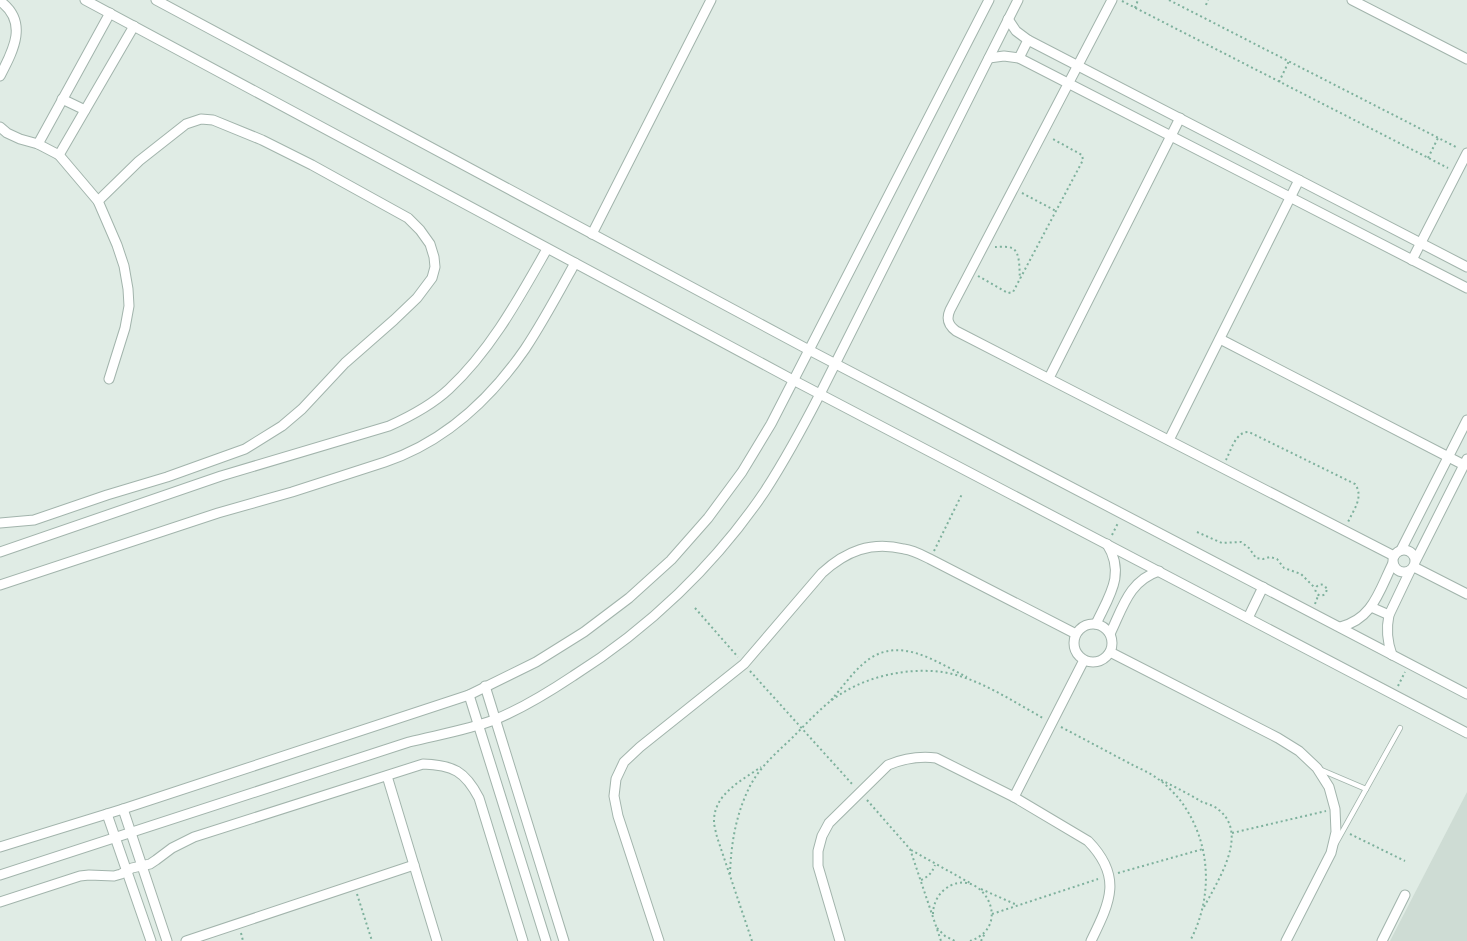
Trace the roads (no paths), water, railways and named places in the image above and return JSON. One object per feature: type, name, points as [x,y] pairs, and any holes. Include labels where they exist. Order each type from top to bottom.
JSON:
[{"type":"street","points":[[85,0],[793,380],[1467,733]]},
{"type":"street","points":[[156,0],[809,350],[1467,694]]},
{"type":"street","points":[[592,234],[711,0]]},
{"type":"street","points":[[0,847],[124,809],[468,695],[536,662],[584,632],[629,598],[671,560],[708,518],[742,472],[770,424],[809,350],[989,0]]},
{"type":"street","points":[[0,875],[409,742],[478,725],[495,719],[548,692],[599,660],[646,624],[690,583],[729,539],[764,491],[795,440],[836,364],[1018,0]]},
{"type":"street","points":[[1112,0],[948,315],[952,328],[1222,468],[1396,556]]},
{"type":"street","points":[[1352,0],[1467,59]]},
{"type":"street","points":[[0,1],[7,6],[16,23],[16,35],[12,52],[0,76]]},
{"type":"street","points":[[38,144],[110,13]]},
{"type":"street","points":[[1008,19],[1016,31],[1028,40],[1467,267]]},
{"type":"street","points":[[58,155],[134,26]]},
{"type":"street","points":[[1019,58],[1028,40]]},
{"type":"street","points":[[989,58],[1004,56],[1019,58],[1467,288]]},
{"type":"street","points":[[62,99],[85,110]]},
{"type":"street","points":[[1048,378],[1180,118]]},
{"type":"street","points":[[0,523],[34,520],[167,477],[246,449],[282,426],[302,409],[345,363],[394,320],[426,287],[432,278],[436,267],[430,244],[420,230],[408,218],[281,150],[213,120],[201,119],[186,124],[139,162],[98,201]]},
{"type":"street","points":[[0,127],[7,133],[20,139],[38,144],[58,155],[98,201],[117,245],[124,266],[128,289],[129,306],[125,328],[109,379]]},
{"type":"street","points":[[1412,260],[1457,173],[1464,151]]},
{"type":"street","points":[[1169,440],[1299,180]]},
{"type":"street","points":[[0,552],[221,476],[389,426],[415,414],[448,390],[481,353],[513,307],[547,249]]},
{"type":"street","points":[[0,585],[218,513],[292,492],[399,458],[429,443],[464,418],[481,402],[511,368],[525,348],[575,263]]},
{"type":"street","points":[[1220,340],[1448,457],[1466,462],[1389,615],[1387,631],[1389,647],[1392,655]]},
{"type":"street","points":[[1340,627],[1349,625],[1358,620],[1371,607],[1467,420]]},
{"type":"street","points":[[1107,544],[1113,553],[1116,563],[1116,574],[1122,588],[1110,634],[1112,643],[1110,652],[1106,657],[1096,662],[1084,660],[1078,655],[1075,649],[1074,641],[1076,634],[1084,626],[1096,624],[1102,626],[1110,634]]},
{"type":"street","points":[[659,941],[618,816],[614,796],[616,779],[624,762],[640,747],[744,664],[822,573],[835,561],[851,552],[869,547],[887,546],[906,549],[930,559],[1076,634]]},
{"type":"street","points":[[1409,550],[1412,553],[1413,566],[1407,572],[1397,570],[1396,556],[1409,550]]},
{"type":"street","points":[[1413,566],[1467,594]]},
{"type":"street","points":[[1096,624],[1122,588],[1159,571]]},
{"type":"street","points":[[1248,618],[1263,587]]},
{"type":"street","points":[[1371,607],[1389,615]]},
{"type":"street","points":[[1110,652],[1278,738],[1299,751],[1317,768],[1329,787],[1335,809],[1336,832],[1331,853],[1286,941]]},
{"type":"street","points":[[1014,797],[1084,660]]},
{"type":"street","points":[[485,686],[564,941]]},
{"type":"street","points":[[468,695],[546,941]]},
{"type":"street","points":[[840,941],[818,866],[818,851],[822,836],[829,823],[888,766],[900,761],[924,757],[936,758],[1014,797],[1088,841],[1098,851],[1105,863],[1109,876],[1110,890],[1108,904],[1091,941]]},
{"type":"street","points":[[0,902],[80,876],[98,874],[114,876],[127,872],[132,868],[142,866],[156,860],[172,848],[194,837],[423,764],[440,764],[457,771],[471,782],[479,798],[523,941]]},
{"type":"street","points":[[387,776],[437,941]]},
{"type":"street","points":[[124,809],[148,885],[168,941]]},
{"type":"street","points":[[107,814],[151,941]]},
{"type":"street","points":[[186,941],[414,865]]},
{"type":"street","points":[[133,890],[148,885]]},
{"type":"street","points":[[1382,941],[1406,895]]},
{"type":"lane","points":[[1331,853],[1400,728]]},
{"type":"lane","points":[[1317,768],[1366,789]]}]
